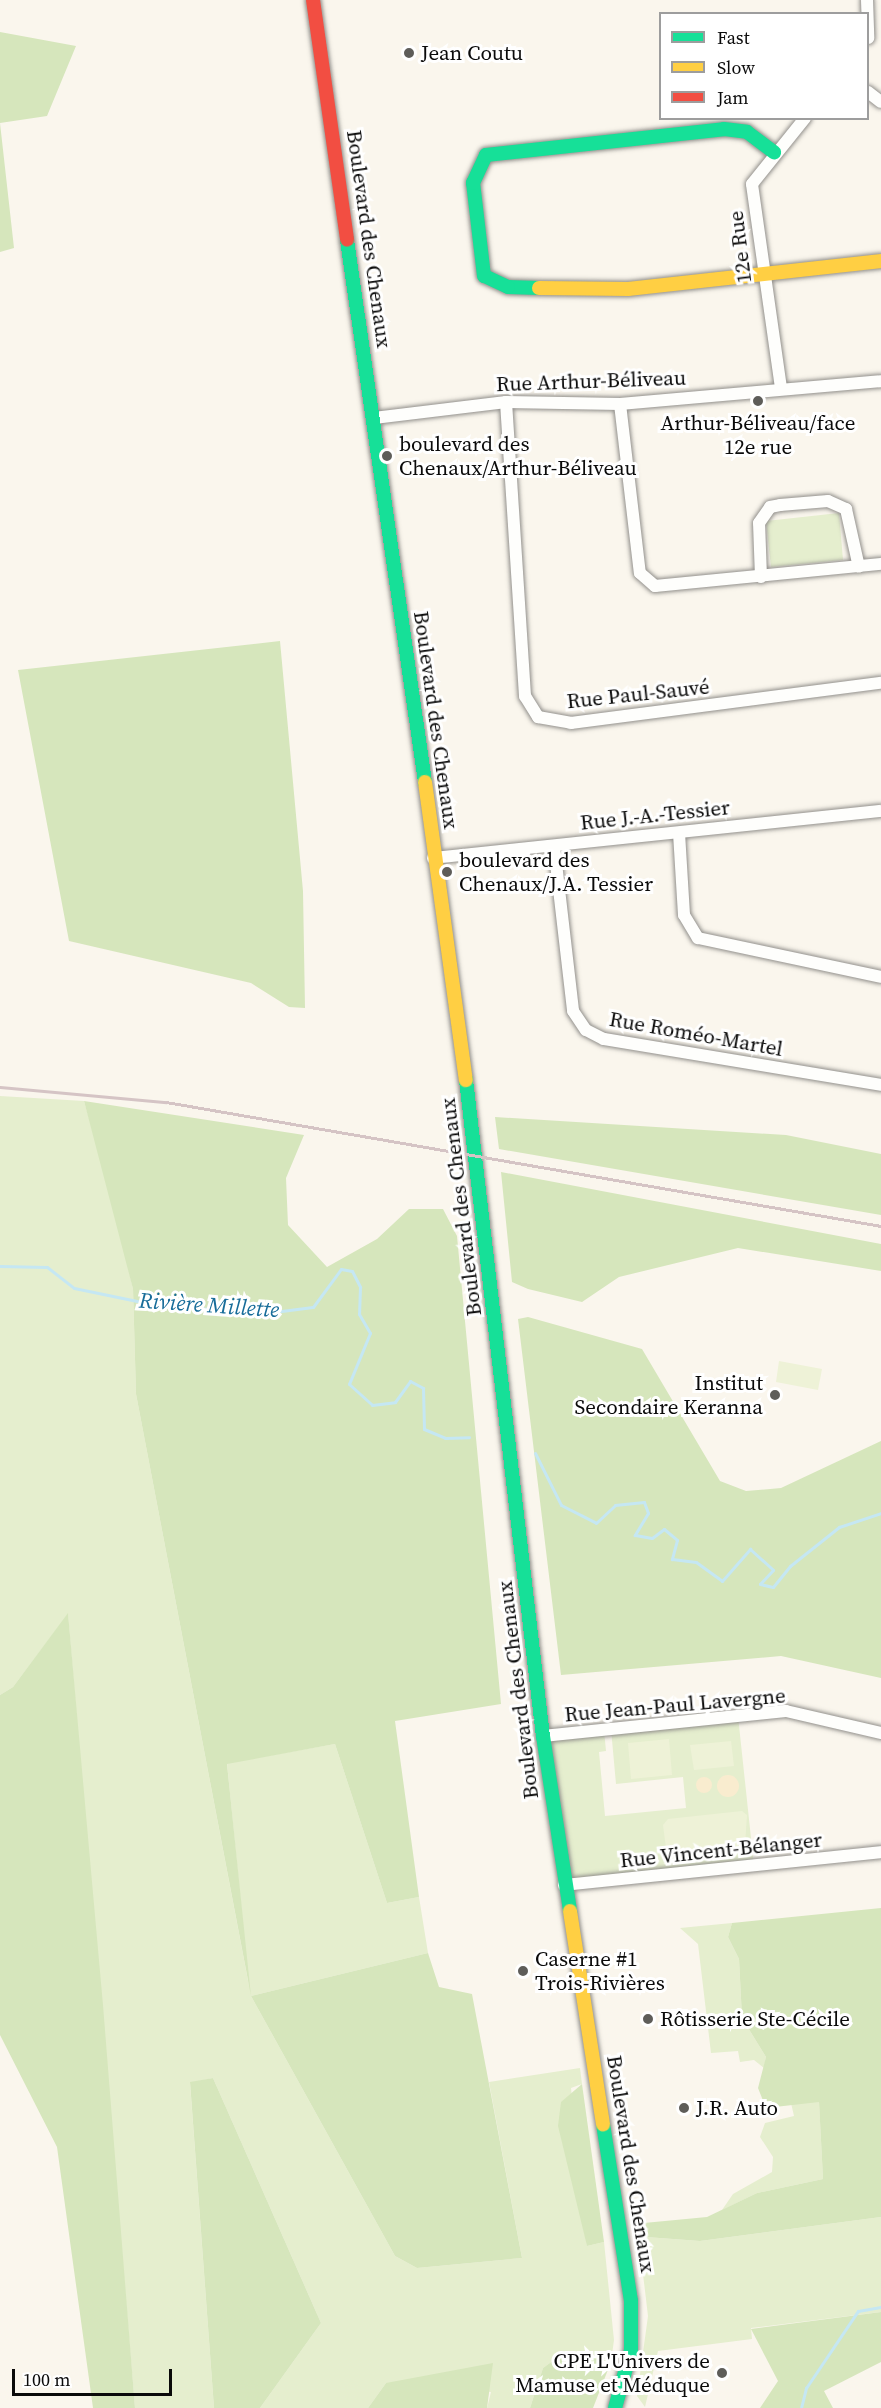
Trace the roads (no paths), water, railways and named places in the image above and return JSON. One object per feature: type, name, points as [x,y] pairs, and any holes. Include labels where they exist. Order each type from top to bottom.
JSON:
[{"type":"main road","name":"Boulevard des Chenaux","points":[[313,0],[374,418],[433,858],[471,1109],[543,1736],[564,1885],[631,2301],[631,2350],[616,2408]]},
{"type":"main road","points":[[774,152],[747,132],[724,129],[486,155],[476,167],[474,183],[484,276],[494,283],[628,289],[881,261]]},
{"type":"street","name":"12e Rue","points":[[781,388],[761,274],[752,184],[774,152],[803,120]]},
{"type":"street","name":"Rue Arthur-Béliveau","points":[[374,418],[506,402],[620,404],[781,388],[881,381]]},
{"type":"street","name":"Rue Paul-Sauvé","points":[[506,402],[525,696],[538,717],[571,723],[881,683]]},
{"type":"street","points":[[620,404],[640,573],[655,585],[761,577],[881,564]]},
{"type":"street","points":[[761,577],[759,523],[770,507],[780,505],[828,501],[846,509],[860,567]]},
{"type":"street","name":"Rue J.-A.-Tessier","points":[[433,858],[881,811]]},
{"type":"street","points":[[679,832],[684,915],[698,938],[881,977]]},
{"type":"street","name":"Rue Roméo-Martel","points":[[554,846],[573,1011],[586,1030],[604,1040],[881,1085]]},
{"type":"street","name":"Rue Jean-Paul Lavergne","points":[[543,1736],[786,1711],[881,1733]]},
{"type":"street","name":"Rue Vincent-Bélanger","points":[[564,1885],[881,1852]]},
{"type":"waterway","name":"Rivière Millette","points":[[0,1266],[47,1267],[74,1288],[156,1305],[266,1313],[313,1307],[341,1269],[352,1271],[360,1287],[359,1314],[370,1333],[349,1384],[372,1405],[395,1402],[410,1381],[423,1388],[424,1429],[445,1438],[469,1437]]},
{"type":"waterway","name":"Rivière Millette","points":[[535,1453],[561,1505],[596,1523],[615,1505],[644,1502],[648,1513],[635,1535],[652,1538],[664,1529],[677,1540],[672,1559],[696,1562],[722,1581],[750,1549],[773,1570],[760,1584],[773,1587],[790,1566],[839,1527],[881,1513]]},
{"type":"waterway","points":[[801,2408],[806,2388],[858,2311],[881,2307]]},
{"type":"railway","points":[[0,1087],[166,1102],[881,1226]]},
{"type":"place","name":"Jean Coutu","points":[[409,53]]},
{"type":"place","name":"Arthur-Béliveau/face 12e rue","points":[[758,401]]},
{"type":"place","name":"boulevard des Chenaux/Arthur-Béliveau","points":[[387,456]]},
{"type":"place","name":"boulevard des Chenaux/J.A. Tessier","points":[[447,872]]},
{"type":"place","name":"Institut Secondaire Keranna","points":[[775,1395]]},
{"type":"place","name":"Caserne #1 Trois-Rivières","points":[[523,1971]]},
{"type":"place","name":"Rôtisserie Ste-Cécile","points":[[648,2019]]},
{"type":"place","name":"J.R. Auto","points":[[684,2108]]},
{"type":"place","name":"CPE L'Univers de Mamuse et Méduque","points":[[722,2373]]}]
